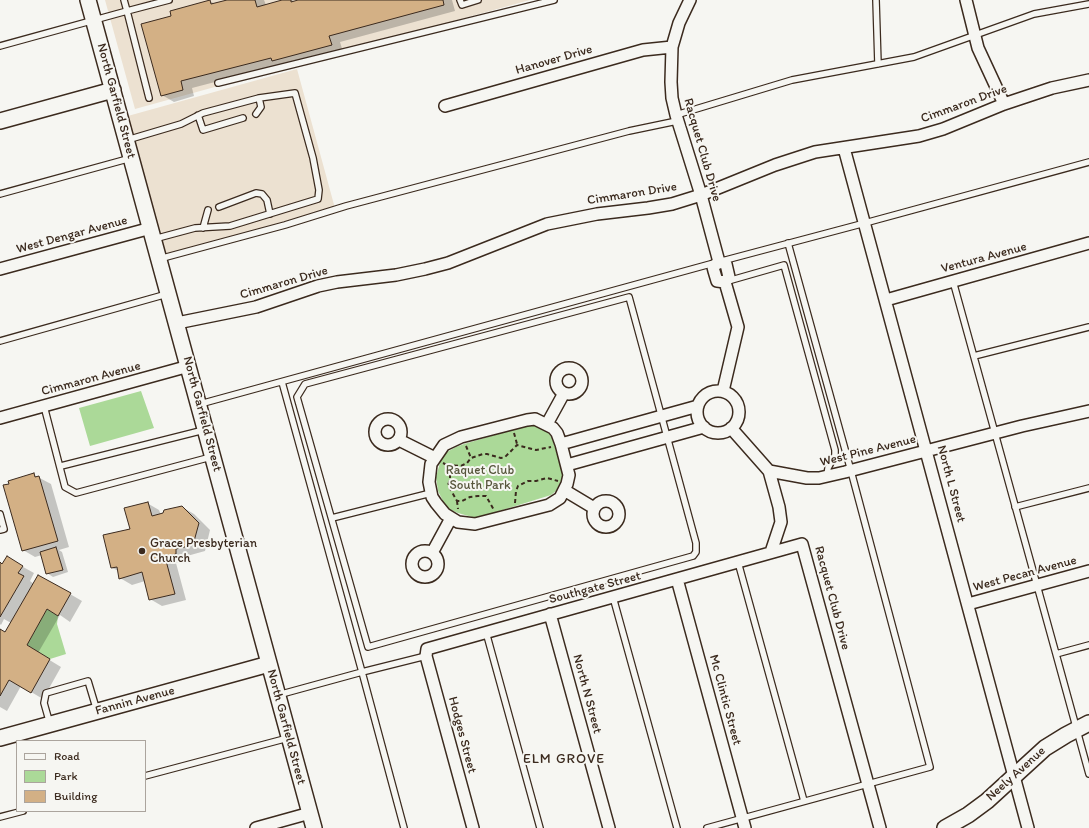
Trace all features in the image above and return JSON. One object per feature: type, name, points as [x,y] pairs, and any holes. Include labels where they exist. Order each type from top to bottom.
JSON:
[{"type":"main road","name":"North Garfield Street","points":[[88,0],[314,828]]},
{"type":"main road","points":[[0,121],[113,90]]},
{"type":"main road","name":"Fannin Avenue","points":[[0,738],[269,664]]},
{"type":"main road","name":"Neely Avenue","points":[[947,828],[987,801],[1045,748],[1083,726]]},
{"type":"street","name":"Racquet Club Drive","points":[[690,0],[679,23],[672,47],[671,82],[677,118],[701,195],[719,262],[726,264],[729,277],[725,282],[738,328],[723,391]]},
{"type":"street","points":[[966,0],[982,59],[1004,104]]},
{"type":"street","name":"Hanover Drive","points":[[445,106],[643,50],[672,47]]},
{"type":"street","name":"Cimmaron Drive","points":[[176,323],[256,307],[318,286],[396,275],[448,263],[547,224],[597,214],[672,204],[701,195],[794,158],[815,152],[919,136],[943,129],[1004,104],[1052,88],[1089,80]]},
{"type":"street","name":"North L Street","points":[[844,148],[927,450],[1028,828]]},
{"type":"street","name":"West Dengar Avenue","points":[[0,269],[152,233]]},
{"type":"street","name":"Ventura Avenue","points":[[886,300],[1089,243]]},
{"type":"street","name":"Cimmaron Avenue","points":[[0,418],[189,366]]},
{"type":"street","points":[[717,391],[723,391],[734,398],[739,410],[738,420],[726,431],[715,432],[704,426],[698,418],[698,406],[705,395],[717,391]]},
{"type":"street","points":[[546,424],[564,393]]},
{"type":"street","points":[[555,446],[698,406]]},
{"type":"street","name":"West Pine Avenue","points":[[769,471],[807,478],[819,478],[995,433],[1089,411]]},
{"type":"street","points":[[535,419],[552,428],[556,433],[555,446],[567,465],[569,475],[567,484],[560,486],[560,498],[549,505],[484,523],[468,524],[458,522],[454,514],[440,508],[431,492],[429,475],[431,464],[440,458],[444,445],[461,437],[535,419]]},
{"type":"street","points":[[567,465],[704,426]]},
{"type":"street","points":[[731,428],[769,471],[779,507],[781,522],[770,552]]},
{"type":"street","points":[[398,440],[440,458]]},
{"type":"street","points":[[560,486],[594,508]]},
{"type":"street","points":[[432,553],[454,514]]},
{"type":"street","name":"Racquet Club Drive","points":[[770,552],[802,544],[880,828]]},
{"type":"street","name":"Southgate Street","points":[[426,652],[486,632],[770,552]]},
{"type":"street","name":"West Pecan Avenue","points":[[968,604],[1089,571]]},
{"type":"street","name":"Mc Clintic Street","points":[[678,579],[743,823]]},
{"type":"street","name":"North N Street","points":[[550,614],[610,828]]},
{"type":"street","name":"Hodges Street","points":[[426,652],[473,828]]},
{"type":"street","points":[[256,828],[310,813]]},
{"type":"lane","points":[[124,0],[149,98]]},
{"type":"lane","points":[[0,46],[169,0]]},
{"type":"lane","points":[[460,0],[462,5],[478,0]]},
{"type":"lane","points":[[218,83],[554,0]]},
{"type":"lane","points":[[876,0],[878,64]]},
{"type":"lane","points":[[159,259],[285,225],[346,206],[677,118],[792,80],[925,54],[1034,14],[1089,4]]},
{"type":"lane","points":[[126,140],[181,124],[198,116],[258,98],[295,93],[313,158],[319,190],[318,199],[230,226],[152,233]]},
{"type":"lane","points":[[256,114],[261,107],[258,98]]},
{"type":"lane","points":[[198,116],[203,130],[243,118]]},
{"type":"lane","points":[[0,194],[131,158]]},
{"type":"lane","points":[[199,405],[1089,162]]},
{"type":"lane","points":[[219,207],[256,193],[262,194],[267,200],[270,214]]},
{"type":"lane","points":[[203,228],[208,210]]},
{"type":"lane","points":[[707,828],[743,823],[804,801],[930,767],[788,243]]},
{"type":"lane","points":[[725,282],[784,265],[835,450],[835,455],[828,468],[827,476]]},
{"type":"lane","points":[[953,281],[1056,654],[1083,726],[1089,774]]},
{"type":"lane","points":[[0,341],[168,294]]},
{"type":"lane","points":[[629,297],[661,416],[696,543],[696,552],[693,556],[368,647],[298,397],[305,384],[629,297]]},
{"type":"lane","points":[[974,356],[1089,326]]},
{"type":"lane","points":[[282,382],[404,828]]},
{"type":"lane","points":[[44,406],[65,487],[76,493],[213,456]]},
{"type":"lane","points":[[60,466],[206,430]]},
{"type":"lane","points":[[1015,507],[1089,488]]},
{"type":"lane","points":[[332,518],[431,492]]},
{"type":"lane","points":[[0,514],[4,529],[0,530]]},
{"type":"lane","points":[[738,562],[804,801]]},
{"type":"lane","points":[[613,597],[677,828]]},
{"type":"lane","points":[[486,632],[540,828]]},
{"type":"lane","points":[[1056,654],[1089,645]]},
{"type":"lane","points":[[278,695],[362,672],[426,652]]},
{"type":"lane","points":[[51,724],[44,703],[46,693],[88,681],[97,712]]},
{"type":"lane","points":[[146,776],[290,737]]},
{"type":"lane","points":[[0,817],[19,812]]},
{"type":"path","points":[[517,445],[513,432],[518,430]]},
{"type":"path","points":[[461,447],[472,443]]},
{"type":"path","points":[[466,445],[471,458]]},
{"type":"path","points":[[517,445],[536,450],[555,446]]},
{"type":"path","points":[[440,458],[442,462],[447,465],[461,466],[467,463],[471,458],[488,454],[497,457],[505,457],[517,445]]},
{"type":"path","points":[[447,465],[450,480],[448,485],[458,500],[458,512],[454,514]]},
{"type":"path","points":[[560,476],[560,486]]},
{"type":"path","points":[[515,505],[518,486],[528,481],[536,481],[547,478],[553,479],[560,486]]},
{"type":"path","points":[[458,500],[462,501],[470,497],[486,496],[495,511],[491,512]]},
{"type":"shaded area","points":[[105,0],[530,0],[135,109]]},
{"type":"shaded area","points":[[297,69],[336,212],[156,261],[117,119]]},
{"type":"green space","points":[[141,391],[154,428],[90,446],[79,408]]},
{"type":"green space","name":"Raquet Club South Park","points":[[529,425],[542,428],[548,432],[552,438],[562,471],[562,479],[556,491],[551,495],[480,517],[472,517],[458,513],[445,505],[438,491],[436,477],[441,459],[447,452],[464,444]]},
{"type":"green space","points":[[47,609],[58,616],[57,624],[66,654],[50,659],[27,645]]},
{"type":"building","points":[[210,0],[211,4],[227,0],[255,0],[257,7],[282,0],[291,0],[291,2],[298,0],[443,0],[444,5],[329,36],[332,45],[272,61],[271,58],[181,81],[183,90],[161,96],[141,24],[171,16],[170,11]]},
{"type":"building","points":[[34,473],[35,477],[39,476],[58,541],[22,551],[3,485],[9,484],[8,481]]},
{"type":"building","name":"Grace Presbyterian Church","points":[[148,502],[152,516],[163,513],[164,510],[182,506],[199,523],[193,545],[176,549],[176,554],[165,557],[175,594],[149,600],[142,572],[119,579],[117,567],[111,568],[103,535],[130,529],[124,508]]},
{"type":"building","points":[[56,547],[63,570],[46,574],[40,552]]},
{"type":"building","points":[[7,556],[23,566],[18,573],[24,576],[0,617],[0,562],[2,564]]},
{"type":"building","points":[[38,575],[71,593],[58,616],[47,609],[27,645],[50,659],[31,693],[9,680],[0,696],[0,629],[5,632]]},
{"type":"place","name":"Grace Presbyterian Church","points":[[142,551]]},
{"type":"district","name":"ELM GROVE","points":[[564,759]]}]
